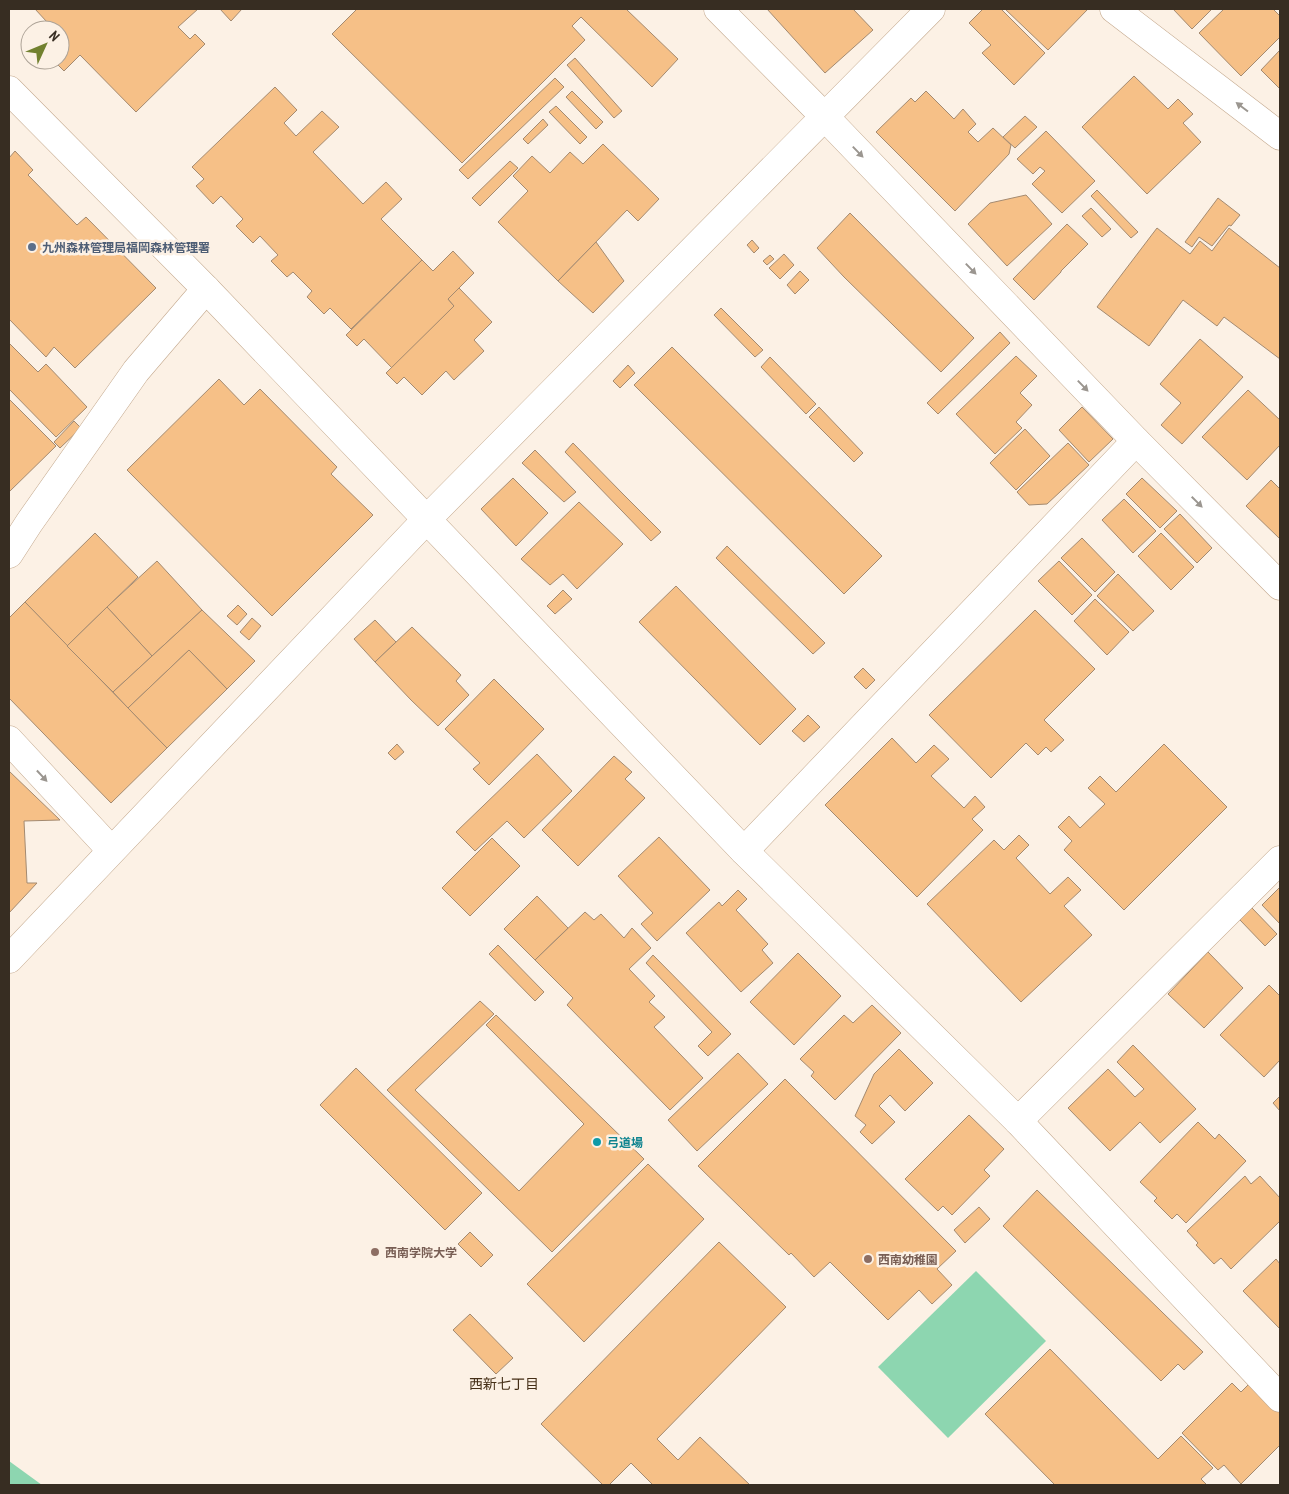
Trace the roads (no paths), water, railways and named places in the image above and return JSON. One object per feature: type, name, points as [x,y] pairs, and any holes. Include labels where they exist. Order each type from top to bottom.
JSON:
[{"type":"street","points":[[718,9],[825,117],[1136,441],[1280,586]]},
{"type":"street","points":[[9,959],[427,519],[931,9]]},
{"type":"street","points":[[1114,9],[1280,136]]},
{"type":"street","points":[[9,90],[206,289],[744,850],[1018,1121],[1280,1398]]},
{"type":"street","points":[[9,554],[136,371],[206,289]]},
{"type":"street","points":[[744,850],[1136,441]]},
{"type":"street","points":[[9,740],[111,850]]},
{"type":"street","points":[[1018,1121],[1280,860]]},
{"type":"place","name":"九州森林管理局福岡森林管理署","points":[[32,247]]},
{"type":"place","name":"弓道場","points":[[597,1142]]},
{"type":"place","name":"西南学院大学","points":[[375,1252]]},
{"type":"place","name":"西南幼稚園","points":[[868,1259]]},
{"type":"district","name":"西新七丁目","points":[[504,1384]]}]
